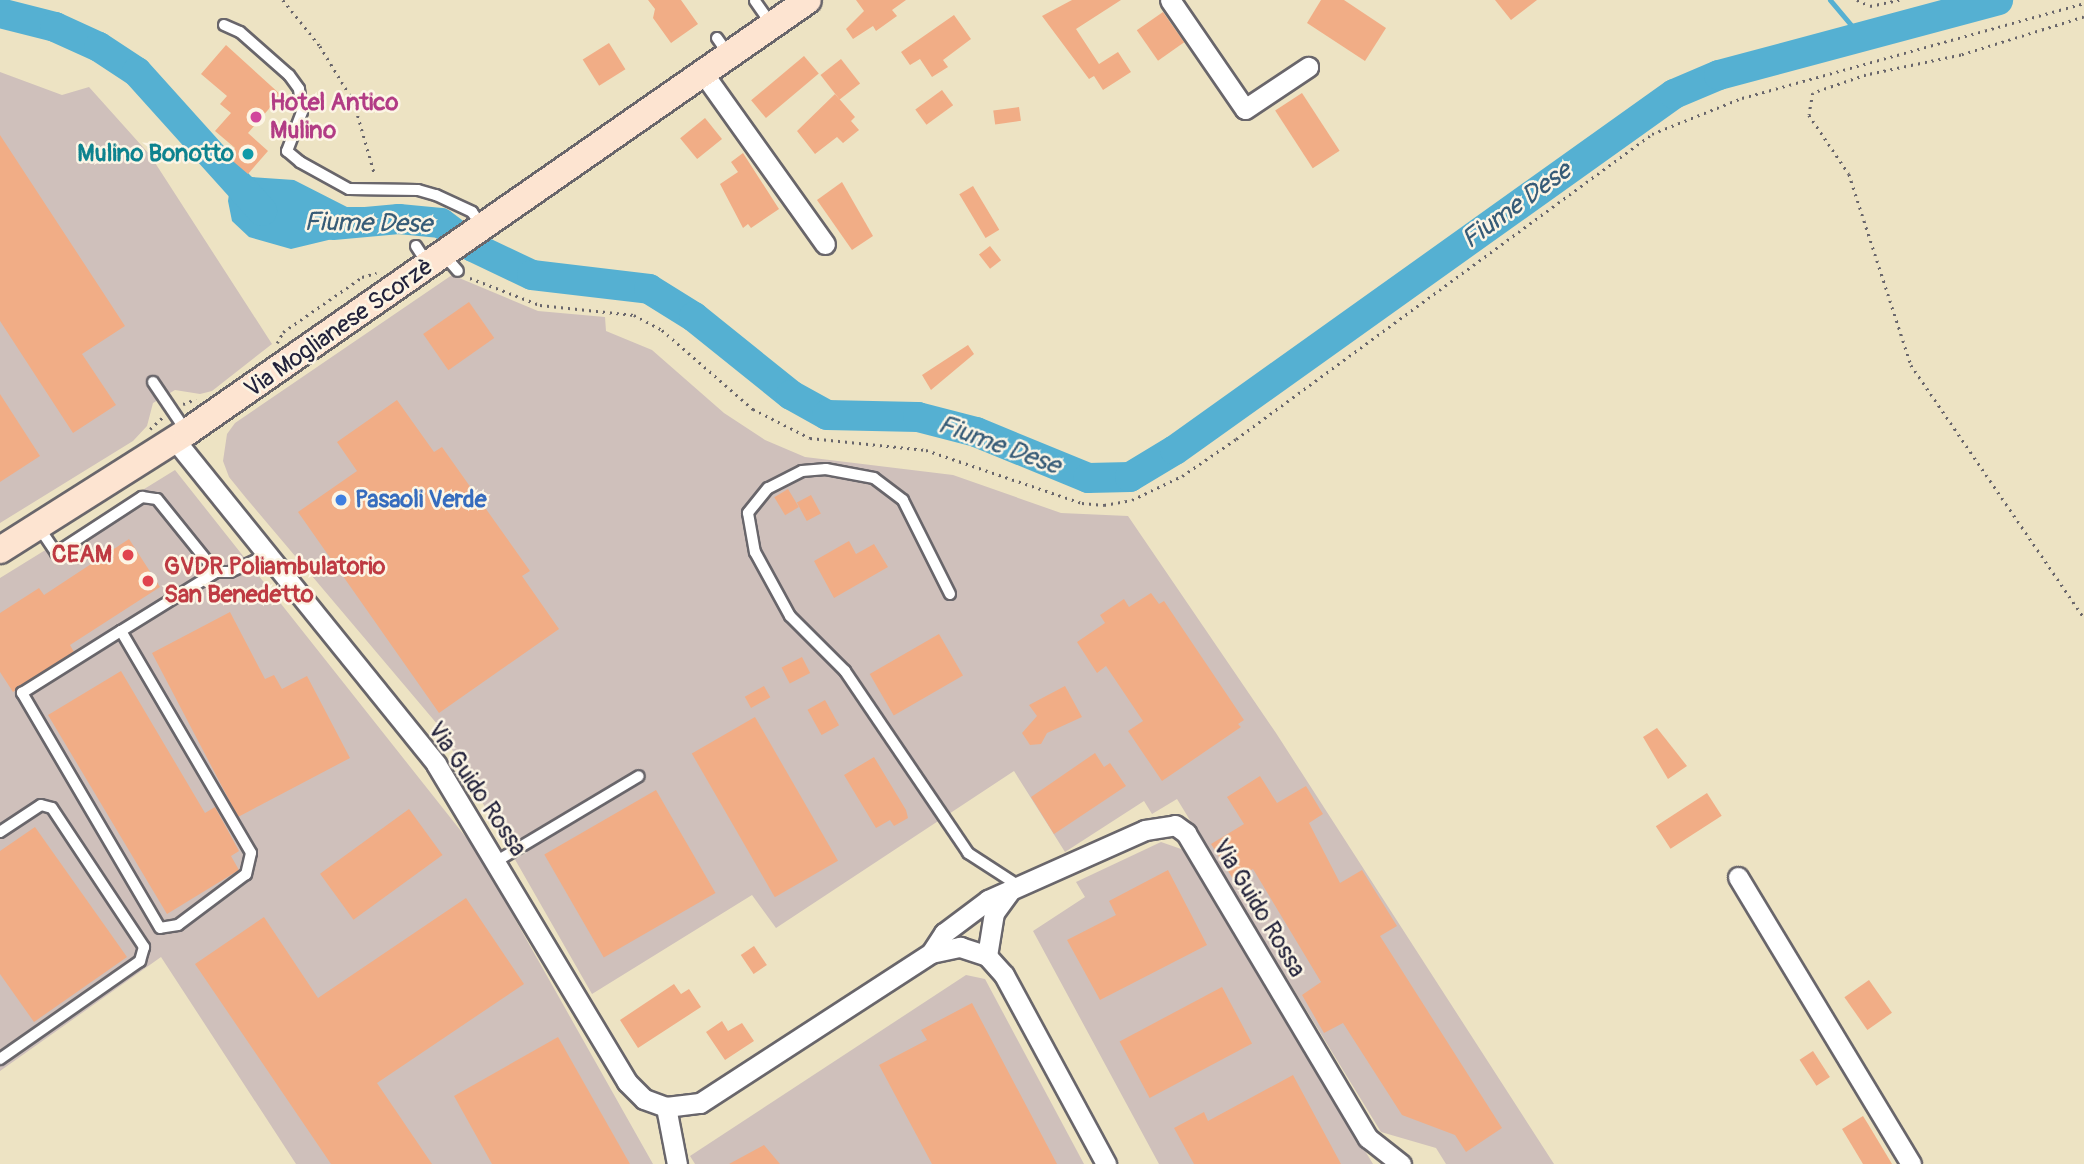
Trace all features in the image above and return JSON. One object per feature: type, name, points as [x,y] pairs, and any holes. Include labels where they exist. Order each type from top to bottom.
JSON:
[{"type":"main road","name":"Via Moglianese Scorzè","points":[[0,550],[181,436],[438,258],[703,73],[723,46],[772,25],[808,0]]},
{"type":"street","points":[[1170,0],[1245,109],[1308,67]]},
{"type":"street","points":[[703,73],[825,244]]},
{"type":"street","name":"Via Guido Rossa","points":[[181,436],[267,555],[436,764],[627,1082],[644,1099],[666,1107],[689,1107],[710,1098],[931,953],[950,947],[980,953]]},
{"type":"street","name":"Via Guido Rossa","points":[[931,953],[944,933],[988,900],[1161,824],[1182,829],[1368,1138],[1401,1164]]},
{"type":"street","points":[[1738,877],[1911,1164]]},
{"type":"street","points":[[980,953],[994,913],[1014,889]]},
{"type":"street","points":[[980,953],[988,900]]},
{"type":"street","points":[[980,953],[1004,975],[1106,1164]]},
{"type":"street","points":[[666,1107],[677,1164]]},
{"type":"lane","points":[[755,1],[772,25]]},
{"type":"lane","points":[[224,25],[270,58],[299,89],[302,112],[287,151],[338,185],[361,191],[377,189],[436,195],[472,212],[478,230]]},
{"type":"lane","points":[[153,382],[181,436]]},
{"type":"lane","points":[[950,594],[903,500],[874,478],[826,469],[802,471],[768,488],[748,513],[755,552],[790,616],[845,671],[968,853],[1014,889]]},
{"type":"lane","points":[[38,526],[56,553],[142,497],[158,499],[216,572]]},
{"type":"lane","points":[[121,631],[251,853],[246,874],[178,925],[160,928],[22,693],[121,631],[216,572],[230,572],[267,555]]},
{"type":"lane","points":[[496,861],[639,776]]},
{"type":"lane","points":[[0,832],[41,805],[52,808],[144,947],[140,961],[0,1059]]},
{"type":"path","points":[[283,0],[320,46],[354,102],[377,189]]},
{"type":"path","points":[[1857,0],[1870,6],[1899,0]]},
{"type":"path","points":[[438,258],[485,286],[540,305],[634,315],[662,330],[753,409],[810,438],[926,450],[1071,499],[1104,505],[1132,500],[1182,476],[1652,134],[1742,97],[2084,3]]},
{"type":"path","points":[[2084,17],[1961,55],[1813,93],[1810,115],[1849,174],[1910,365],[2084,618]]},
{"type":"shaded area","points":[[0,72],[62,95],[89,87],[150,155],[272,344],[212,391],[200,394],[175,390],[153,403],[147,426],[133,441],[0,523]]},
{"type":"shaded area","points":[[452,275],[538,311],[605,317],[606,331],[652,350],[724,413],[765,440],[805,457],[953,475],[1061,513],[1128,516],[1276,733],[1554,1164],[1446,1164],[1436,1148],[1381,1132],[1177,799],[1152,814],[1144,801],[1065,852],[1014,771],[776,928],[752,895],[592,994],[438,725],[246,498],[229,477],[223,461],[227,434],[235,423]]},
{"type":"shaded area","points":[[175,470],[476,850],[653,1164],[296,1164],[161,957],[0,1071],[0,578]]},
{"type":"shaded area","points":[[1161,842],[1184,850],[1373,1164],[1159,1164],[1033,931],[1085,897],[1076,882]]},
{"type":"shaded area","points":[[966,975],[985,979],[1084,1164],[695,1164],[690,1156]]},
{"type":"water","points":[[245,172],[252,177],[294,180],[347,207],[367,207],[374,229],[291,249],[249,237],[232,221],[228,201],[230,187]]},
{"type":"building","points":[[648,0],[681,0],[698,24],[671,43],[653,18],[655,9]]},
{"type":"building","points":[[856,0],[906,0],[892,10],[897,16],[876,31],[873,26],[853,39],[846,29],[864,11]]},
{"type":"building","points":[[1072,0],[1121,0],[1076,29],[1099,64],[1118,52],[1131,72],[1103,90],[1094,76],[1089,79],[1042,16]]},
{"type":"building","points":[[1321,0],[1344,0],[1386,28],[1365,61],[1307,23]]},
{"type":"building","points":[[1495,0],[1537,0],[1511,20]]},
{"type":"building","points":[[1163,12],[1184,42],[1158,61],[1137,30]]},
{"type":"building","points":[[954,15],[971,39],[943,60],[948,67],[932,77],[920,59],[910,65],[901,52]]},
{"type":"building","points":[[609,43],[625,69],[599,86],[583,59]]},
{"type":"building","points":[[226,45],[281,95],[248,133],[268,151],[248,174],[228,157],[235,148],[215,131],[231,113],[220,104],[227,96],[201,74]]},
{"type":"building","points":[[804,56],[819,74],[766,118],[751,100]]},
{"type":"building","points":[[841,59],[860,83],[840,99],[821,75]]},
{"type":"building","points":[[942,90],[953,105],[926,125],[915,109]]},
{"type":"building","points":[[1302,93],[1340,151],[1313,168],[1275,110]]},
{"type":"building","points":[[835,94],[855,117],[851,121],[859,130],[843,143],[837,137],[815,154],[797,131]]},
{"type":"building","points":[[1019,107],[1021,121],[995,124],[993,111]]},
{"type":"building","points":[[705,118],[722,139],[697,159],[680,138]]},
{"type":"building","points":[[0,135],[125,326],[82,354],[116,405],[73,433],[0,321]]},
{"type":"building","points":[[743,153],[779,209],[751,228],[748,224],[743,228],[720,184],[738,172],[731,162]]},
{"type":"building","points":[[842,182],[873,236],[852,250],[817,200]]},
{"type":"building","points":[[973,186],[999,230],[986,238],[959,194]]},
{"type":"building","points":[[990,246],[1001,260],[990,269],[979,255]]},
{"type":"building","points":[[469,302],[494,338],[448,370],[423,334]]},
{"type":"building","points":[[968,345],[974,354],[931,390],[922,375]]},
{"type":"building","points":[[0,394],[40,456],[0,482]]},
{"type":"building","points":[[397,400],[434,452],[442,447],[530,571],[522,576],[559,629],[439,713],[298,512],[357,471],[337,442]]},
{"type":"building","points":[[788,489],[799,507],[785,515],[774,497]]},
{"type":"building","points":[[811,495],[821,514],[807,521],[797,503]]},
{"type":"building","points":[[129,539],[160,587],[70,645],[74,652],[13,692],[0,672],[0,613],[39,588],[44,595]]},
{"type":"building","points":[[849,541],[856,554],[874,544],[888,567],[834,598],[814,561]]},
{"type":"building","points":[[1151,593],[1159,604],[1164,601],[1244,720],[1238,724],[1241,727],[1162,781],[1128,731],[1143,721],[1106,666],[1097,673],[1077,642],[1105,623],[1100,615],[1124,599],[1129,607]]},
{"type":"building","points":[[230,612],[265,679],[274,675],[282,689],[307,676],[350,758],[238,817],[152,653]]},
{"type":"building","points":[[939,634],[963,676],[894,716],[870,674]]},
{"type":"building","points":[[802,657],[810,673],[790,683],[782,667]]},
{"type":"building","points":[[121,671],[205,813],[215,807],[239,851],[231,856],[239,870],[167,914],[48,715]]},
{"type":"building","points":[[764,686],[770,697],[751,708],[745,697]]},
{"type":"building","points":[[1065,686],[1082,717],[1047,733],[1041,744],[1030,745],[1022,733],[1037,716],[1029,705]]},
{"type":"building","points":[[825,700],[839,725],[822,735],[808,710]]},
{"type":"building","points":[[755,717],[838,861],[775,897],[692,754]]},
{"type":"building","points":[[1657,728],[1687,766],[1668,779],[1643,737]]},
{"type":"building","points":[[1095,753],[1104,767],[1110,763],[1126,786],[1054,834],[1031,797]]},
{"type":"building","points":[[874,757],[906,810],[908,818],[894,826],[890,820],[876,828],[844,775]]},
{"type":"building","points":[[1260,776],[1277,803],[1306,786],[1323,814],[1309,823],[1340,883],[1362,870],[1397,926],[1380,936],[1502,1128],[1466,1152],[1455,1135],[1402,1115],[1343,1023],[1324,1033],[1302,995],[1321,982],[1253,869],[1233,879],[1211,844],[1244,824],[1227,797]]},
{"type":"building","points":[[656,790],[716,893],[604,958],[544,854]]},
{"type":"building","points":[[1707,793],[1722,816],[1671,849],[1656,826]]},
{"type":"building","points":[[409,809],[443,855],[354,920],[320,874]]},
{"type":"building","points":[[35,827],[127,957],[34,1022],[0,974],[0,851]]},
{"type":"building","points":[[1168,870],[1207,945],[1100,1000],[1067,940],[1116,915],[1109,901]]},
{"type":"building","points":[[466,898],[524,984],[377,1083],[432,1164],[331,1164],[195,964],[264,917],[318,998]]},
{"type":"building","points":[[754,946],[767,965],[754,974],[741,955]]},
{"type":"building","points":[[1869,980],[1892,1013],[1867,1030],[1844,997]]},
{"type":"building","points":[[674,984],[681,994],[689,989],[701,1007],[638,1048],[620,1020]]},
{"type":"building","points":[[1222,987],[1252,1044],[1150,1098],[1120,1041]]},
{"type":"building","points":[[972,1003],[1057,1164],[932,1164],[879,1065],[927,1040],[921,1030]]},
{"type":"building","points":[[722,1021],[728,1031],[742,1023],[754,1041],[725,1060],[706,1032]]},
{"type":"building","points":[[558,1037],[630,1164],[492,1164],[454,1096]]},
{"type":"building","points":[[1813,1051],[1830,1077],[1816,1086],[1800,1060]]},
{"type":"building","points":[[1293,1075],[1341,1164],[1194,1164],[1174,1128],[1204,1112],[1208,1121]]},
{"type":"building","points":[[1863,1116],[1892,1164],[1863,1164],[1842,1129]]},
{"type":"building","points":[[764,1145],[780,1164],[729,1164]]},
{"type":"waterway","points":[[1830,0],[1862,38]]},
{"type":"waterway","name":"Fiume Dese","points":[[333,225],[399,219],[441,223],[473,247],[532,275],[649,289],[694,317],[791,395],[827,415],[918,417],[976,432],[1088,478],[1130,477],[1175,450],[1674,94],[1719,75],[1998,0]]},
{"type":"waterway","name":"Fiume Dese","points":[[0,13],[55,27],[99,47],[137,72],[262,211]]},
{"type":"place","name":"Hotel Antico Mulino","points":[[256,117]]},
{"type":"place","name":"Mulino Bonotto","points":[[248,154]]},
{"type":"place","name":"Pasaoli Verde","points":[[341,500]]},
{"type":"place","name":"CEAM","points":[[128,555]]},
{"type":"place","name":"GVDR Poliambulatorio San Benedetto","points":[[148,581]]}]
